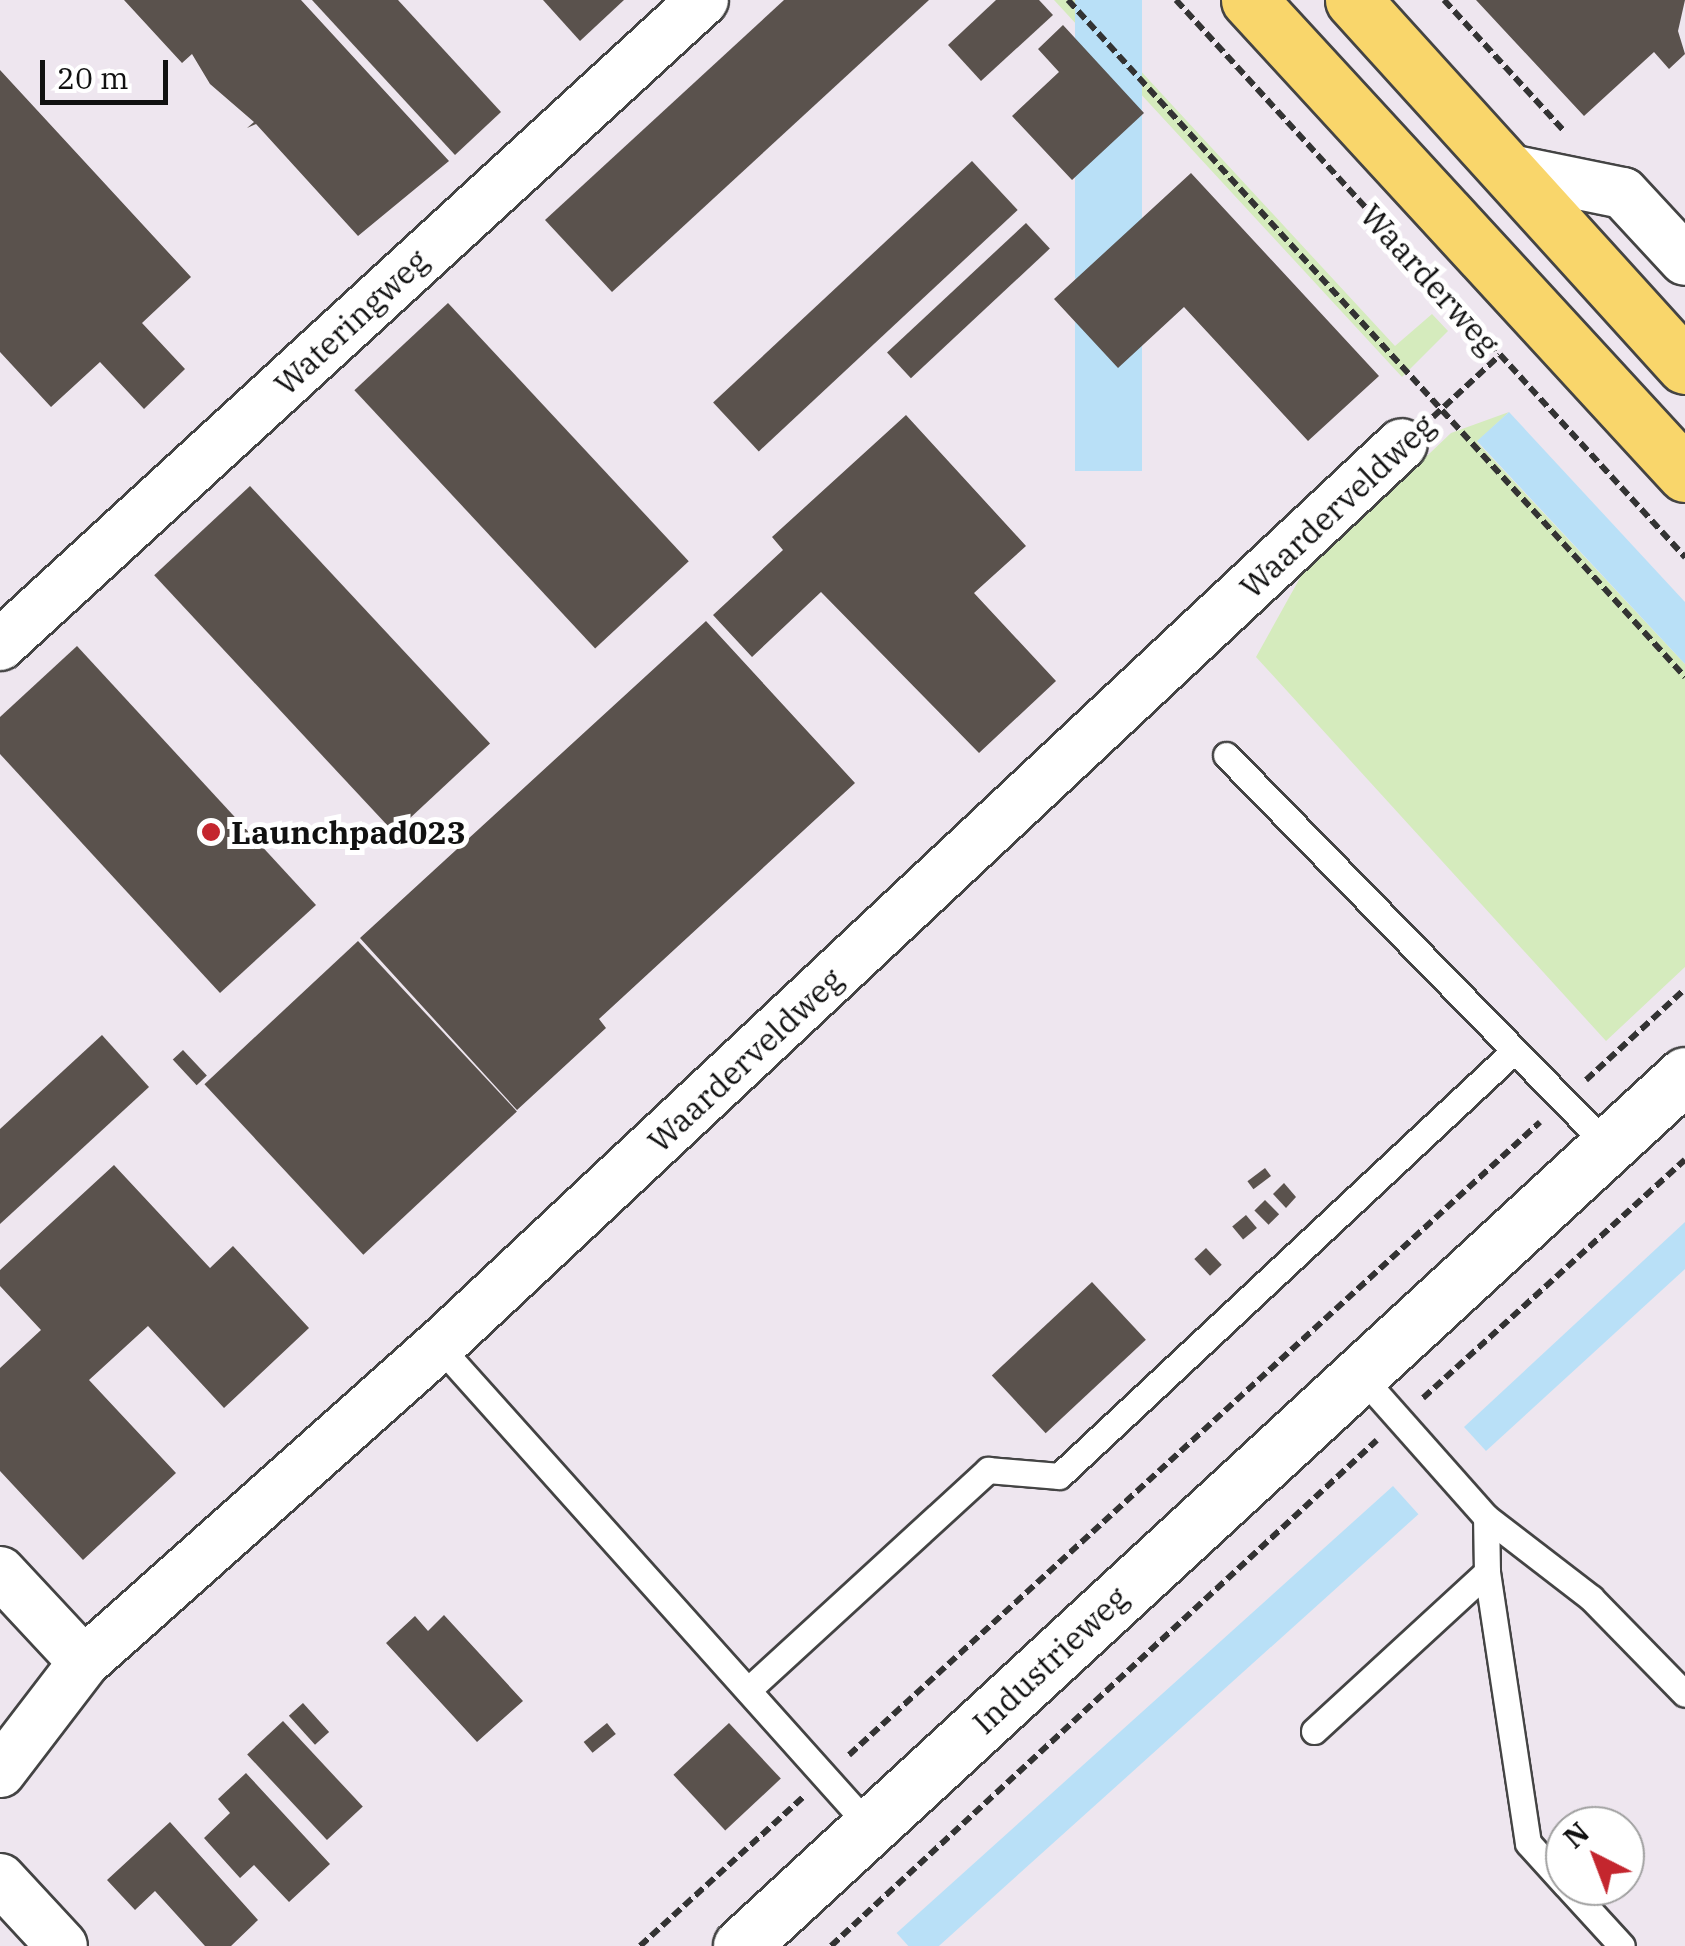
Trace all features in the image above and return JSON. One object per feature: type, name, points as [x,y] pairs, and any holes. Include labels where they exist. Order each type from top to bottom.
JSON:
[{"type":"main road","name":"Waarderweg","points":[[1249,0],[1685,474]]},
{"type":"main road","points":[[1353,0],[1685,366]]},
{"type":"street","name":"Wateringweg","points":[[0,645],[703,0]]},
{"type":"street","points":[[1506,170],[1624,193],[1685,260]]},
{"type":"street","name":"Waarderveldweg","points":[[0,1772],[84,1662],[439,1346],[1402,444]]},
{"type":"street","name":"Industrieweg","points":[[740,1946],[1685,1075]]},
{"type":"street","points":[[0,1572],[84,1662]]},
{"type":"street","points":[[0,1879],[62,1946]]},
{"type":"lane","points":[[1226,755],[1608,1146]]},
{"type":"lane","points":[[748,1690],[988,1470],[1060,1476],[1514,1051]]},
{"type":"lane","points":[[439,1346],[870,1827]]},
{"type":"lane","points":[[1360,1375],[1486,1518],[1591,1598],[1685,1694]]},
{"type":"lane","points":[[1486,1518],[1487,1572],[1528,1843],[1545,1862]]},
{"type":"lane","points":[[1314,1732],[1487,1572]]},
{"type":"lane","points":[[1585,1906],[1622,1946]]},
{"type":"path","points":[[1068,0],[1685,677]]},
{"type":"path","name":"Waarderweg","points":[[1176,0],[1685,557]]},
{"type":"path","name":"Waarderveldweg","points":[[1402,444],[1500,355]]},
{"type":"path","points":[[640,1946],[1685,989]]},
{"type":"path","points":[[832,1946],[1685,1160]]},
{"type":"shaded area","points":[[0,0],[1685,0],[1685,1946],[0,1946]]},
{"type":"green space","points":[[1054,0],[1075,0],[1395,346],[1432,314],[1448,331],[1402,377]]},
{"type":"green space","points":[[1509,412],[1477,442],[1685,664],[1685,967],[1606,1041],[1256,657],[1301,576],[1451,433]]},
{"type":"water","points":[[1075,0],[1142,0],[1142,471],[1075,471]]},
{"type":"water","points":[[1509,412],[1685,602],[1685,664],[1477,441]]},
{"type":"water","points":[[1685,1222],[1685,1269],[1486,1451],[1464,1427]]},
{"type":"water","points":[[1393,1486],[1418,1514],[939,1946],[908,1946],[897,1933]]},
{"type":"building","points":[[124,0],[301,0],[449,161],[358,236],[256,124],[247,128],[254,122],[210,84],[192,54],[182,63]]},
{"type":"building","points":[[312,0],[398,0],[501,112],[455,155]]},
{"type":"building","points":[[543,0],[624,0],[580,41]]},
{"type":"building","points":[[784,0],[929,0],[612,292],[545,220]]},
{"type":"building","points":[[996,0],[1039,0],[1053,15],[981,81],[948,45]]},
{"type":"building","points":[[1476,0],[1685,0],[1678,31],[1685,54],[1669,69],[1654,52],[1584,116]]},
{"type":"building","points":[[1063,25],[1144,113],[1072,180],[1012,116],[1059,72],[1038,49]]},
{"type":"building","points":[[0,70],[191,277],[142,323],[185,369],[144,409],[100,362],[51,407],[0,352]]},
{"type":"building","points":[[972,161],[1018,210],[759,451],[713,402]]},
{"type":"building","points":[[1191,173],[1379,376],[1308,441],[1184,307],[1118,368],[1054,299]]},
{"type":"building","points":[[1026,223],[1050,249],[911,378],[887,353]]},
{"type":"building","points":[[448,303],[689,561],[595,648],[354,390]]},
{"type":"building","points":[[906,415],[1026,546],[974,593],[1056,681],[979,753],[821,592],[752,657],[713,615],[783,550],[772,537]]},
{"type":"building","points":[[250,486],[490,743],[394,833],[154,575]]},
{"type":"building","points":[[706,621],[855,783],[599,1019],[606,1028],[517,1110],[360,938]]},
{"type":"building","points":[[77,646],[316,905],[220,993],[0,754],[0,717]]},
{"type":"building","points":[[358,941],[517,1111],[363,1255],[204,1084]]},
{"type":"building","points":[[102,1035],[149,1087],[0,1224],[0,1129]]},
{"type":"building","points":[[183,1050],[207,1076],[197,1085],[173,1060]]},
{"type":"building","points":[[114,1165],[210,1268],[233,1246],[309,1328],[224,1408],[148,1326],[89,1380],[176,1473],[83,1560],[0,1471],[0,1368],[41,1330],[0,1286],[0,1270]]},
{"type":"building","points":[[1265,1168],[1271,1176],[1253,1189],[1247,1181]]},
{"type":"building","points":[[1284,1183],[1296,1197],[1286,1208],[1273,1194]]},
{"type":"building","points":[[1265,1200],[1279,1214],[1269,1225],[1254,1211]]},
{"type":"building","points":[[1246,1215],[1257,1228],[1243,1240],[1232,1227]]},
{"type":"building","points":[[1206,1248],[1222,1265],[1210,1276],[1194,1259]]},
{"type":"building","points":[[1092,1282],[1146,1340],[1046,1433],[992,1375]]},
{"type":"building","points":[[444,1615],[523,1701],[477,1742],[386,1643],[415,1616],[428,1631]]},
{"type":"building","points":[[303,1703],[329,1732],[315,1745],[289,1716]]},
{"type":"building","points":[[283,1721],[363,1807],[327,1840],[247,1754]]},
{"type":"building","points":[[607,1723],[616,1734],[592,1753],[584,1742]]},
{"type":"building","points":[[729,1723],[781,1779],[725,1830],[673,1775]]},
{"type":"building","points":[[246,1773],[330,1864],[289,1902],[254,1865],[240,1878],[204,1838],[230,1813],[218,1799]]},
{"type":"building","points":[[170,1822],[258,1920],[231,1946],[205,1946],[155,1891],[135,1910],[107,1880]]},
{"type":"place","name":"Launchpad023","points":[[211,832]]}]
